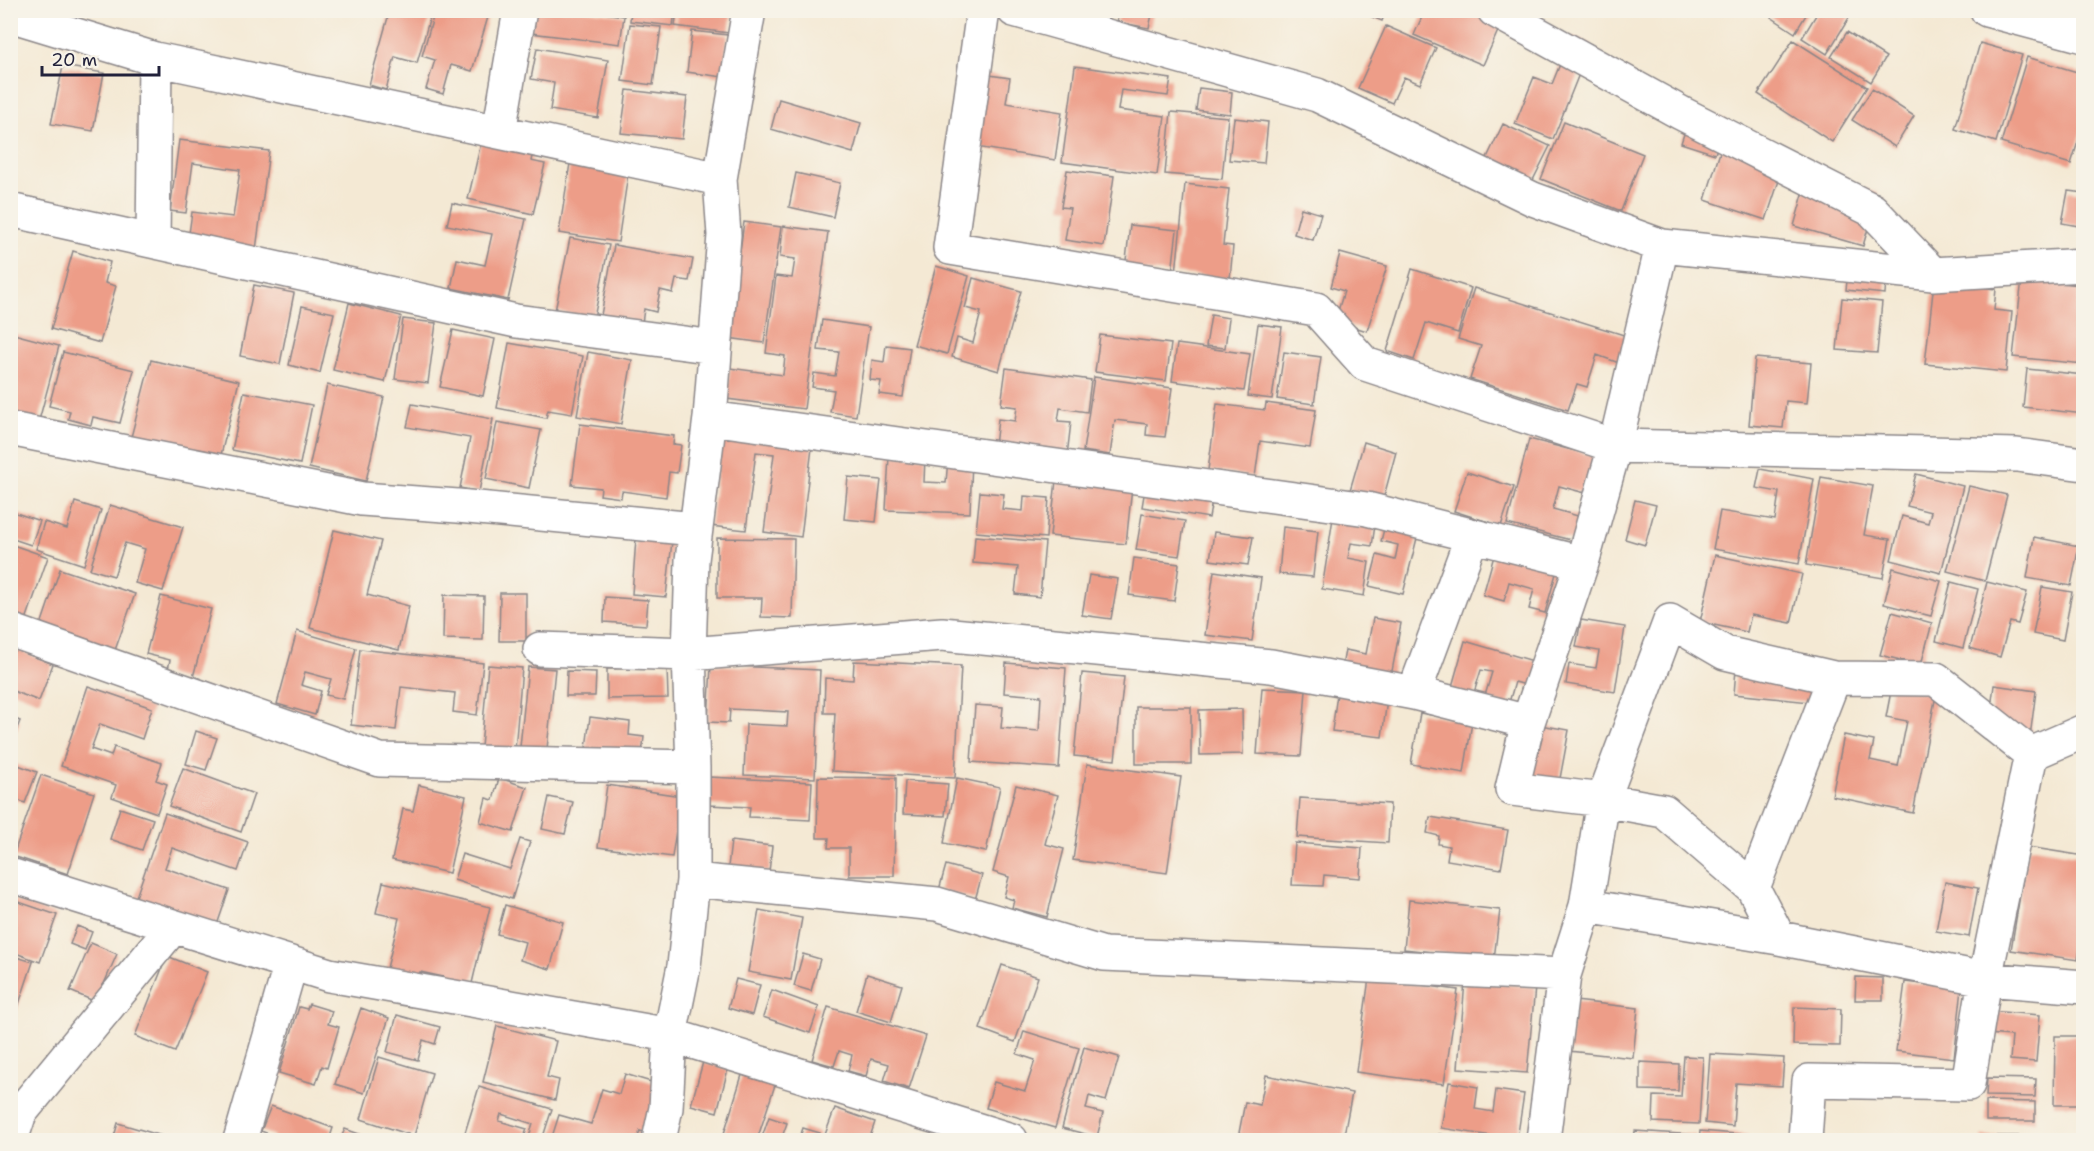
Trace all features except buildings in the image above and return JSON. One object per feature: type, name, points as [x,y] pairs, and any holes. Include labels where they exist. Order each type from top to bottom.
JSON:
[{"type":"street","points":[[499,132],[520,10]]},
{"type":"street","points":[[658,1140],[666,1108],[670,1035],[684,966],[693,880],[693,767],[689,654],[695,529],[710,418],[724,235],[720,179],[749,10]]},
{"type":"street","points":[[983,10],[950,248],[1316,309],[1365,364],[1615,446],[2017,455],[2084,464]]},
{"type":"street","points":[[1014,10],[1317,95],[1533,199],[1662,246],[1933,274],[2084,265]]},
{"type":"street","points":[[1494,10],[1681,113],[1872,210],[1933,274]]},
{"type":"street","points":[[1987,10],[2084,36]]},
{"type":"street","points":[[10,15],[155,59],[720,179]]},
{"type":"street","points":[[153,241],[155,59]]},
{"type":"street","points":[[10,210],[516,321],[715,347]]},
{"type":"street","points":[[1662,246],[1615,446],[1582,563],[1528,722],[1512,789],[1603,800],[1664,811],[1753,888],[1779,938]]},
{"type":"street","points":[[710,418],[1367,509],[1582,563]]},
{"type":"street","points":[[10,429],[363,499],[695,529]]},
{"type":"street","points":[[1414,693],[1472,536]]},
{"type":"street","points":[[1543,1140],[1564,975],[1586,906],[1603,800],[1670,621],[1725,653],[1834,678],[1936,679],[2031,754]]},
{"type":"street","points":[[10,630],[380,760],[693,767]]},
{"type":"street","points":[[540,649],[689,654],[942,634],[1271,666],[1414,693],[1528,722]]},
{"type":"street","points":[[1753,888],[1834,678]]},
{"type":"street","points":[[2031,754],[2084,731]]},
{"type":"street","points":[[1805,1140],[1809,1081],[1968,1084],[1985,979],[2031,754]]},
{"type":"street","points":[[10,875],[328,975],[670,1035],[1011,1140]]},
{"type":"street","points":[[693,880],[937,904],[1104,954],[1564,975]]},
{"type":"street","points":[[1586,906],[1779,938],[1985,979],[2084,987]]},
{"type":"street","points":[[11,1140],[20,1113],[173,927]]},
{"type":"street","points":[[240,1140],[291,963]]}]
